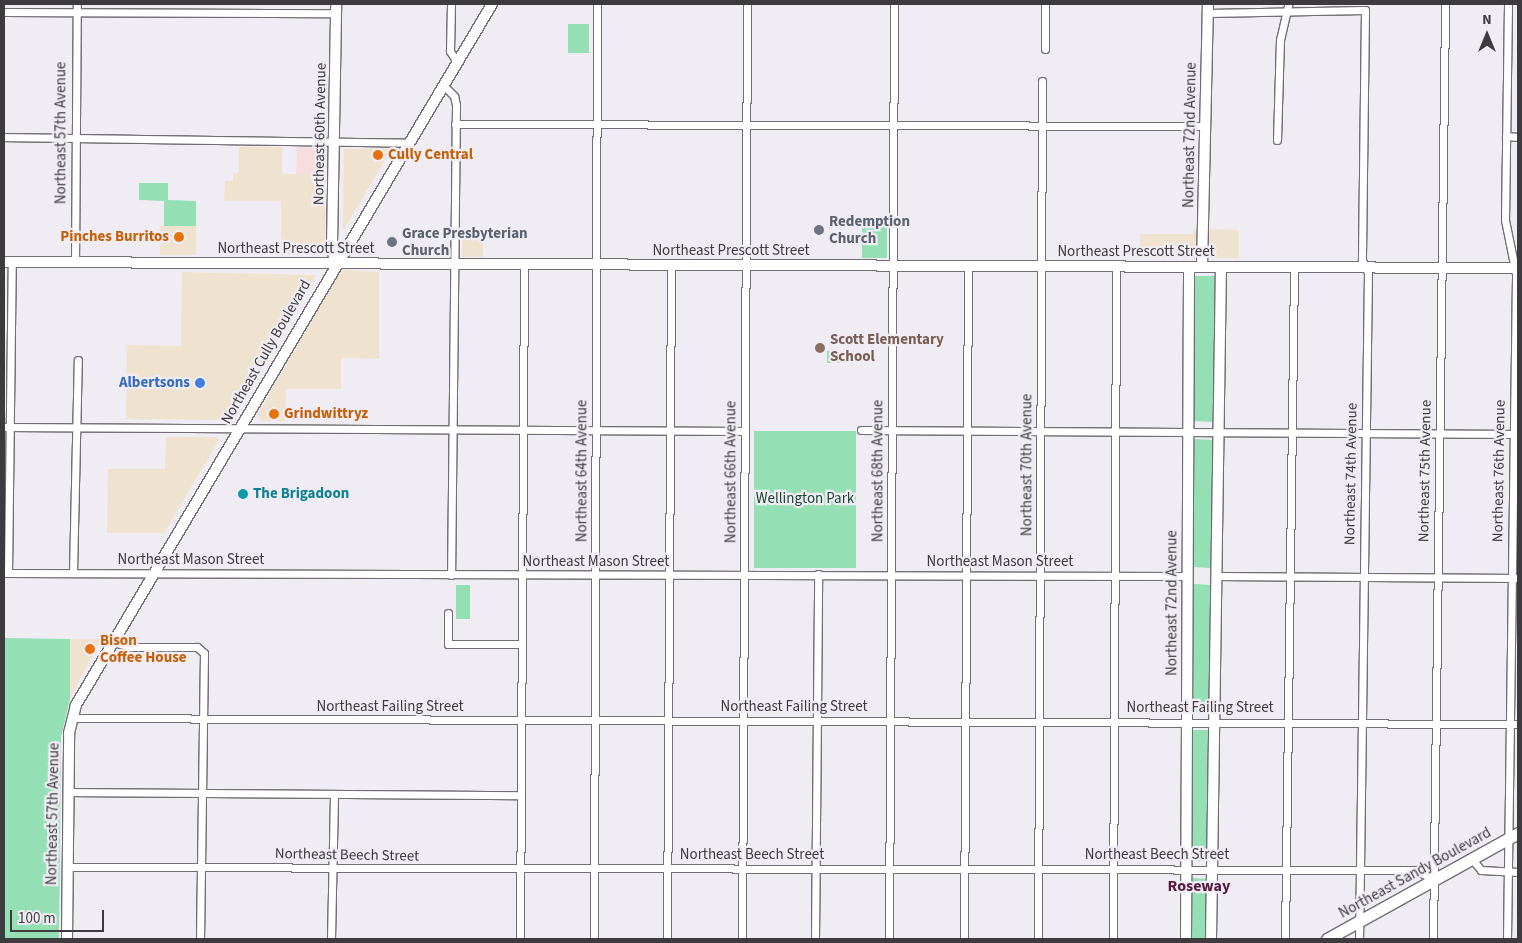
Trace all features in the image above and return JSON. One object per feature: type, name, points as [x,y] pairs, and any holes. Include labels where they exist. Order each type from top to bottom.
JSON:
[{"type":"main road","name":"Northeast Sandy Boulevard","points":[[1327,939],[1514,836]]},
{"type":"street","name":"Northeast 57th Avenue","points":[[75,263],[77,4]]},
{"type":"street","points":[[451,4],[450,51],[457,62]]},
{"type":"street","name":"Northeast Cully Boulevard","points":[[71,718],[113,642],[335,264],[492,4]]},
{"type":"street","name":"Northeast 64th Avenue","points":[[594,939],[598,266],[597,4]]},
{"type":"street","name":"Northeast 66th Avenue","points":[[742,939],[747,4]]},
{"type":"street","name":"Northeast 68th Avenue","points":[[889,939],[895,125],[894,4]]},
{"type":"street","points":[[1045,4],[1045,48]]},
{"type":"street","name":"Northeast 75th Avenue","points":[[1433,939],[1445,4]]},
{"type":"street","name":"Northeast 76th Avenue","points":[[1507,939],[1508,871],[1514,836],[1510,724],[1515,578],[1517,268],[1505,229],[1508,4]]},
{"type":"street","points":[[1208,8],[1288,7],[1280,40],[1278,140]]},
{"type":"street","name":"Northeast 74th Avenue","points":[[1288,7],[1365,10],[1362,260],[1368,273],[1359,939]]},
{"type":"street","name":"Northeast 72nd Avenue","points":[[1202,267],[1208,8]]},
{"type":"street","points":[[4,12],[336,9]]},
{"type":"street","name":"Northeast 60th Avenue","points":[[335,264],[332,245],[336,9]]},
{"type":"street","name":"Northeast 70th Avenue","points":[[1038,939],[1042,81]]},
{"type":"street","points":[[443,85],[455,100],[451,575]]},
{"type":"street","points":[[455,124],[1206,126]]},
{"type":"street","points":[[1506,136],[1518,136]]},
{"type":"street","points":[[4,137],[335,139],[409,143]]},
{"type":"street","points":[[6,573],[8,262]]},
{"type":"street","name":"Northeast Prescott Street","points":[[8,262],[453,266],[1517,268]]},
{"type":"street","points":[[520,939],[524,266]]},
{"type":"street","points":[[667,939],[671,266]]},
{"type":"street","points":[[964,939],[968,267]]},
{"type":"street","points":[[1112,939],[1116,267]]},
{"type":"street","name":"Northeast 72nd Avenue","points":[[1186,939],[1189,267]]},
{"type":"street","points":[[1211,939],[1221,267]]},
{"type":"street","points":[[1285,939],[1294,267]]},
{"type":"street","points":[[73,573],[78,360]]},
{"type":"street","points":[[6,427],[452,431],[745,431]]},
{"type":"street","points":[[861,430],[1218,430],[1516,434]]},
{"type":"street","name":"Northeast Mason Street","points":[[6,573],[522,576],[818,574],[891,576],[1187,576]]},
{"type":"street","points":[[816,939],[818,574]]},
{"type":"street","points":[[1216,576],[1515,578]]},
{"type":"street","points":[[448,613],[448,644],[522,644]]},
{"type":"street","points":[[113,642],[131,648],[182,646],[201,649],[205,658],[200,939]]},
{"type":"street","name":"Northeast 57th Avenue","points":[[67,939],[68,792],[71,718]]},
{"type":"street","name":"Northeast Failing Street","points":[[71,718],[521,721],[1214,721],[1518,724]]},
{"type":"street","points":[[68,792],[520,795]]},
{"type":"street","points":[[331,939],[334,794]]},
{"type":"street","points":[[1472,859],[1481,870],[1518,872]]},
{"type":"street","name":"Northeast Beech Street","points":[[67,867],[1417,870],[1433,880]]},
{"type":"shaded area","points":[[239,147],[282,147],[282,174],[326,174],[325,249],[322,254],[281,255],[281,201],[224,201],[225,181],[233,181],[233,173],[239,173]]},
{"type":"shaded area","points":[[297,147],[325,148],[324,175],[296,174]]},
{"type":"shaded area","points":[[392,148],[343,231],[344,149]]},
{"type":"shaded area","points":[[160,226],[196,226],[196,255],[160,255]]},
{"type":"shaded area","points":[[462,229],[483,229],[483,257],[462,257]]},
{"type":"shaded area","points":[[1194,229],[1239,230],[1239,258],[1140,258],[1140,234],[1193,234]]},
{"type":"shaded area","points":[[345,270],[379,272],[379,359],[341,358],[341,389],[286,389],[286,421],[260,421],[259,412],[339,273]]},
{"type":"shaded area","points":[[182,272],[316,275],[231,420],[126,419],[127,345],[181,346]]},
{"type":"shaded area","points":[[166,437],[216,437],[219,440],[164,533],[107,533],[108,469],[165,469]]},
{"type":"shaded area","points":[[70,639],[101,639],[70,699]]},
{"type":"green space","points":[[568,24],[589,24],[589,53],[568,53]]},
{"type":"green space","points":[[139,183],[168,183],[168,200],[196,201],[196,226],[164,226],[164,201],[139,200]]},
{"type":"green space","points":[[862,221],[887,221],[887,258],[862,258]]},
{"type":"green space","points":[[1192,276],[1219,276],[1216,421],[1212,422],[1193,421]]},
{"type":"green space","points":[[827,351],[854,351],[854,363],[827,363]]},
{"type":"green space","name":"Wellington Park","points":[[754,431],[856,431],[856,568],[754,568]]},
{"type":"green space","points":[[1196,439],[1214,440],[1213,567],[1210,568],[1192,567],[1192,441]]},
{"type":"green space","points":[[1195,584],[1211,585],[1209,713],[1191,712],[1192,586]]},
{"type":"green space","points":[[456,585],[470,585],[470,619],[456,619]]},
{"type":"green space","points":[[4,638],[70,639],[70,699],[61,737],[59,939],[4,939]]},
{"type":"green space","points":[[1191,730],[1210,730],[1210,861],[1191,861]]},
{"type":"green space","points":[[1193,878],[1208,879],[1208,939],[1190,939]]},
{"type":"place","name":"Cully Central","points":[[378,155]]},
{"type":"place","name":"Redemption Church","points":[[819,230]]},
{"type":"place","name":"Pinches Burritos","points":[[179,237]]},
{"type":"place","name":"Grace Presbyterian Church","points":[[392,242]]},
{"type":"place","name":"Scott Elementary School","points":[[820,348]]},
{"type":"place","name":"Albertsons","points":[[200,383]]},
{"type":"place","name":"Grindwittryz","points":[[274,414]]},
{"type":"place","name":"The Brigadoon","points":[[243,494]]},
{"type":"place","name":"Bison Coffee House","points":[[90,649]]},
{"type":"district","name":"Roseway","points":[[1199,886]]}]
